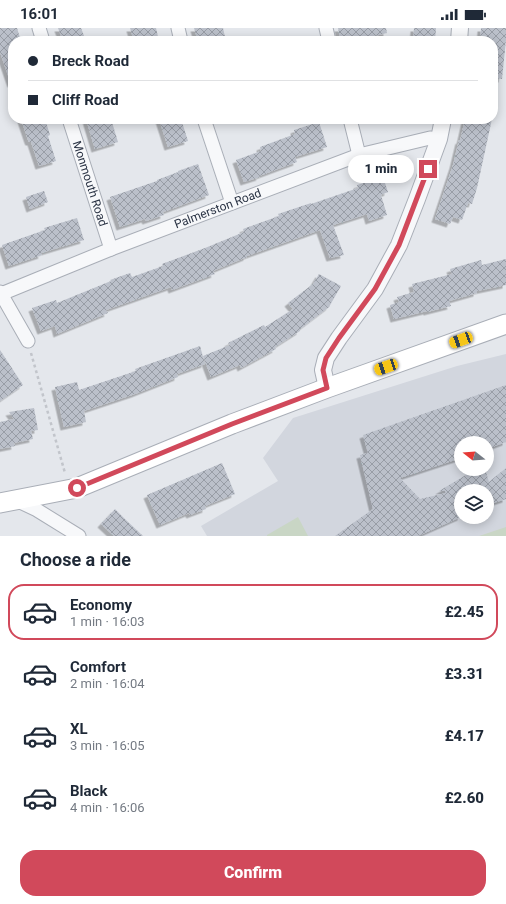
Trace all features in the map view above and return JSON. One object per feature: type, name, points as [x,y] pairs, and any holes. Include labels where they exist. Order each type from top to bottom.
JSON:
[{"type":"main road","points":[[8,501],[77,488],[232,424],[327,388],[506,324]]},
{"type":"street","name":"Monmouth Road","points":[[71,124],[111,249]]},
{"type":"street","points":[[206,124],[232,203]]},
{"type":"street","points":[[351,124],[359,155]]},
{"type":"street","points":[[327,388],[323,370],[326,358],[375,289],[399,245],[417,199],[442,124]]},
{"type":"street","name":"Palmerston Road","points":[[0,293],[111,249],[359,155],[430,138],[438,139]]},
{"type":"street","points":[[0,293],[28,341]]},
{"type":"street","points":[[8,501],[37,510],[79,536]]},
{"type":"path","points":[[28,341],[70,489]]},
{"type":"shaded area","points":[[506,354],[506,536],[207,536],[201,526],[278,481],[263,458],[293,418],[457,366]]},
{"type":"green space","points":[[298,517],[308,536],[267,536],[267,535]]},
{"type":"green space","points":[[506,527],[506,536],[479,536]]},
{"type":"building","points":[[0,28],[17,28],[19,36],[8,36],[8,75],[0,52]]},
{"type":"building","points":[[58,28],[81,28],[84,36],[61,36]]},
{"type":"building","points":[[130,28],[156,28],[158,36],[132,36]]},
{"type":"building","points":[[194,28],[223,28],[225,36],[196,36]]},
{"type":"building","points":[[338,28],[386,28],[387,33],[374,36],[340,36]]},
{"type":"building","points":[[414,28],[436,28],[435,36],[413,36]]},
{"type":"building","points":[[481,28],[506,28],[502,79],[498,79],[498,36],[480,36]]},
{"type":"building","points":[[23,124],[47,124],[50,135],[48,136],[56,161],[39,166],[31,142],[28,140]]},
{"type":"building","points":[[88,124],[113,124],[118,142],[95,149]]},
{"type":"building","points":[[161,124],[183,124],[188,141],[168,147]]},
{"type":"building","points":[[313,124],[320,124],[327,147],[295,157],[297,162],[244,182],[236,160],[261,151],[260,147],[295,134],[294,130]]},
{"type":"building","points":[[464,124],[491,124],[472,204],[468,203],[462,220],[453,217],[450,224],[435,219],[453,165],[459,140],[460,141]]},
{"type":"building","points":[[198,164],[209,195],[163,212],[164,215],[120,227],[110,197],[157,181]]},
{"type":"building","points":[[383,177],[388,192],[381,195],[387,215],[369,221],[367,214],[333,225],[344,255],[330,258],[320,230],[247,256],[213,271],[215,274],[172,290],[171,287],[106,310],[108,313],[57,334],[55,326],[41,331],[32,308],[56,300],[57,303],[130,273],[132,277],[163,266],[162,264],[244,232],[243,229],[279,216],[278,214],[358,188],[357,185]]},
{"type":"building","points":[[44,191],[48,202],[30,209],[26,197]]},
{"type":"building","points":[[77,218],[84,240],[41,253],[42,255],[9,266],[2,245],[45,230],[44,228]]},
{"type":"building","points":[[506,259],[506,285],[477,291],[477,293],[449,301],[451,306],[394,319],[390,305],[399,302],[397,297],[414,292],[412,284],[452,274],[450,269],[481,260],[482,265]]},
{"type":"building","points":[[319,274],[341,286],[329,307],[300,329],[300,331],[275,347],[276,349],[241,368],[240,365],[211,377],[203,356],[230,345],[228,343],[264,325],[265,327],[293,309],[288,303],[313,284]]},
{"type":"building","points":[[200,346],[205,364],[177,374],[178,377],[135,394],[84,411],[86,422],[64,427],[55,387],[77,382],[79,390],[136,371],[135,369]]},
{"type":"building","points":[[0,350],[23,385],[0,401]]},
{"type":"building","points":[[506,385],[506,442],[494,446],[494,436],[454,436],[454,460],[400,478],[420,499],[446,493],[445,491],[439,491],[464,476],[487,476],[489,482],[506,468],[506,499],[494,503],[494,484],[454,484],[454,520],[418,536],[335,536],[373,509],[360,455],[368,453],[363,435]]},
{"type":"building","points":[[34,408],[38,430],[31,431],[33,439],[14,443],[15,446],[0,449],[0,422],[14,419],[9,412]]},
{"type":"building","points":[[222,463],[235,494],[205,506],[206,509],[190,515],[189,513],[160,525],[147,495]]},
{"type":"building","points":[[115,509],[143,536],[114,536],[101,524]]},
{"type":"route","points":[[77,488],[232,424],[327,388],[323,370],[326,358],[375,289],[399,245],[428,169]]}]
